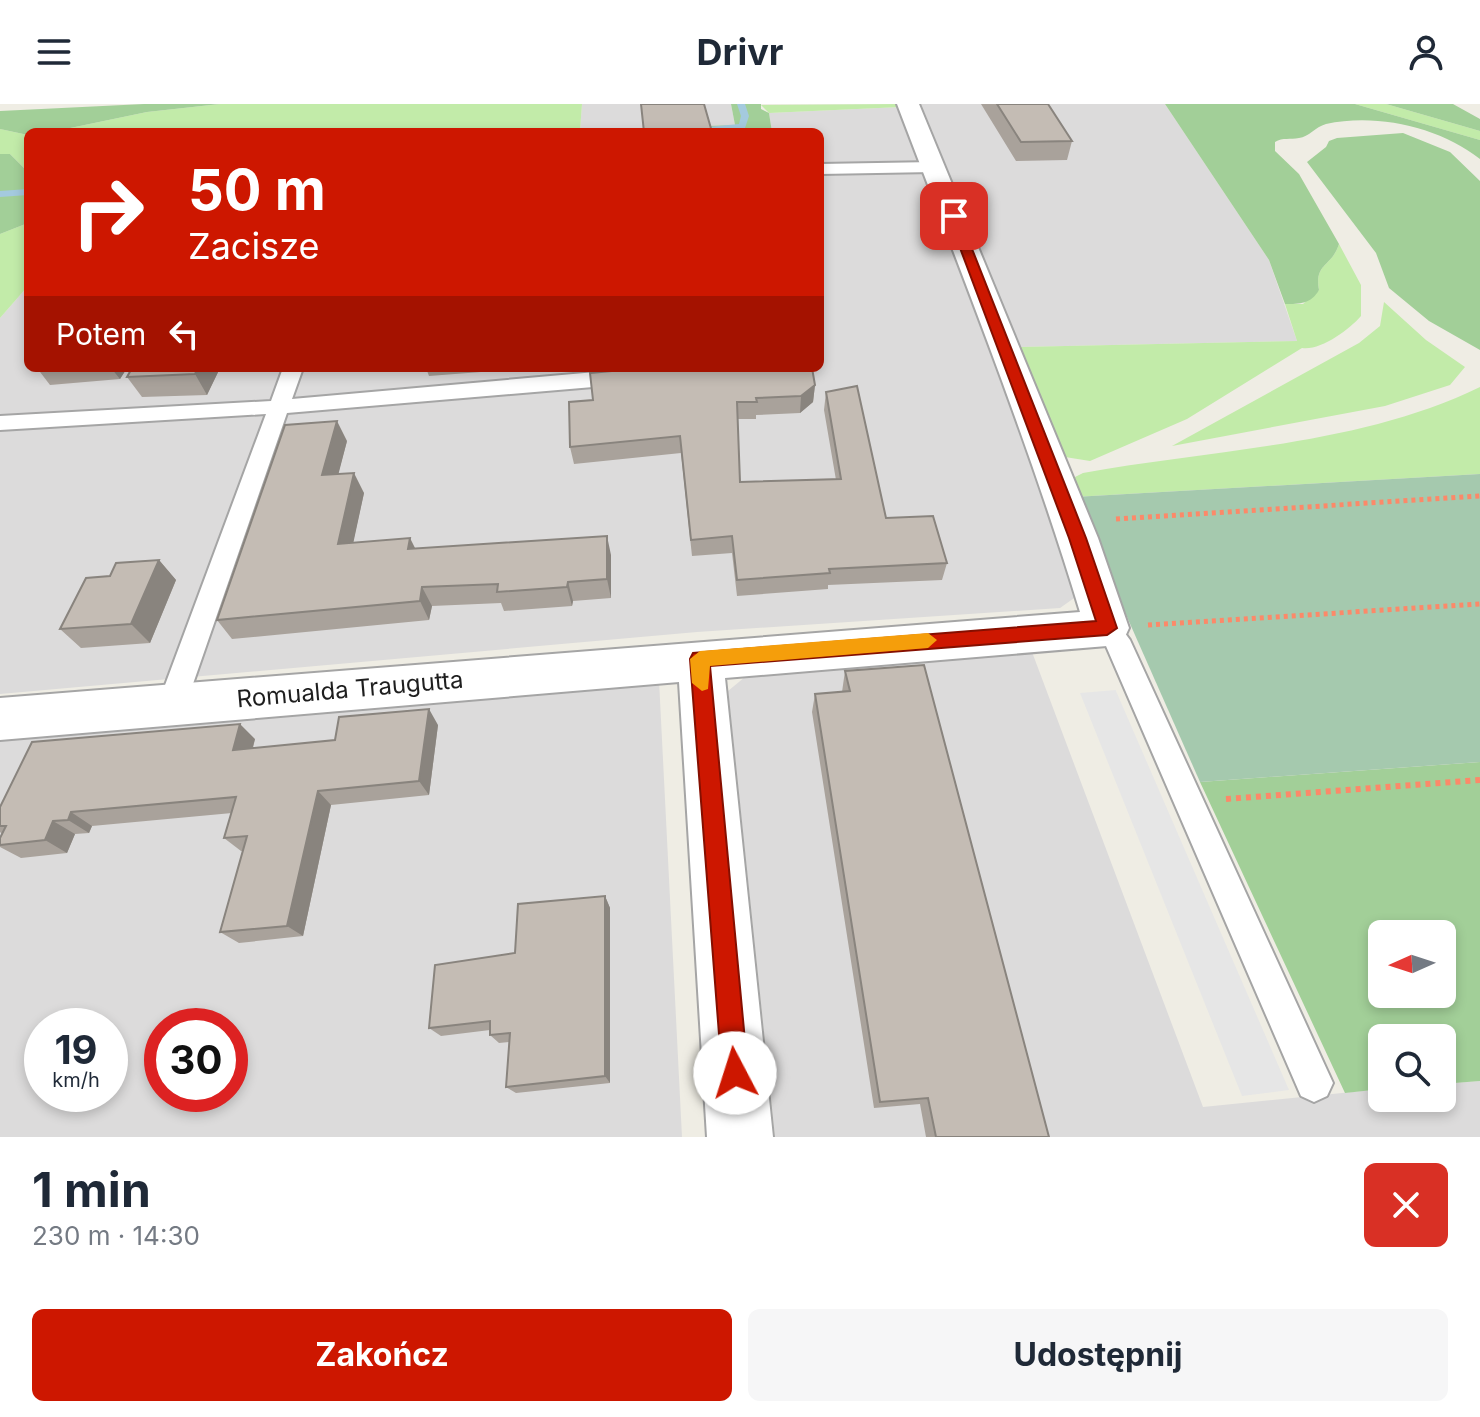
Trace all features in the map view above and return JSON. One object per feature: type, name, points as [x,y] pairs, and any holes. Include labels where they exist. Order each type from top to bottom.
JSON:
[{"type":"street","points":[[908,104],[1078,538],[1127,620]]},
{"type":"street","name":"Romualda Traugutta","points":[[0,719],[1127,620]]},
{"type":"street","points":[[700,659],[740,1137]]},
{"type":"lane","points":[[824,169],[934,167]]},
{"type":"lane","points":[[172,704],[291,372]]},
{"type":"lane","points":[[0,423],[278,407],[652,376],[652,372]]},
{"type":"lane","points":[[1127,620],[1117,640],[1314,1083]]},
{"type":"path","points":[[1107,519],[1480,496]]},
{"type":"path","points":[[1127,620],[1153,625],[1480,604]]},
{"type":"path","points":[[1127,620],[1153,625]]},
{"type":"path","points":[[1153,625],[1159,638]]},
{"type":"path","points":[[1189,802],[1480,780]]},
{"type":"shaded area","points":[[582,104],[731,104],[735,125],[658,128],[580,128]]},
{"type":"shaded area","points":[[921,104],[1165,104],[1269,260],[1297,341],[1020,347]]},
{"type":"shaded area","points":[[901,107],[1072,573],[1077,596],[1060,608],[697,632],[0,694],[0,318],[24,291],[24,372],[824,372],[824,128],[771,128],[769,113]]},
{"type":"shaded area","points":[[1032,652],[1203,1107],[1368,1090],[1368,1112],[1456,1112],[1456,1083],[1480,1081],[1480,1137],[775,1137],[728,691],[751,672]]},
{"type":"shaded area","points":[[659,680],[682,1137],[0,1137],[0,739]]},
{"type":"shaded area","points":[[1116,690],[1289,1090],[1242,1096],[1080,693]]},
{"type":"green space","points":[[144,104],[220,104],[147,112],[70,128],[24,128],[24,134],[0,129],[0,111]]},
{"type":"green space","points":[[220,104],[582,104],[580,128],[70,128],[147,112]]},
{"type":"green space","points":[[731,104],[761,104],[761,109],[769,113],[771,128],[652,128],[735,125]]},
{"type":"green space","points":[[900,104],[901,107],[769,113],[761,105]]},
{"type":"green space","points":[[1165,104],[1355,104],[1480,140],[1480,159],[1446,138],[1427,131],[1366,120],[1326,124],[1303,137],[1275,142],[1275,151],[1299,174],[1339,244],[1321,270],[1316,295],[1305,302],[1285,304],[1269,260]]},
{"type":"green space","points":[[1355,104],[1386,104],[1480,131],[1480,140]]},
{"type":"green space","points":[[1386,104],[1453,104],[1480,119],[1480,131]]},
{"type":"green space","points":[[0,129],[24,134],[24,168],[10,154],[0,154]]},
{"type":"green space","points":[[1403,133],[1450,152],[1480,181],[1480,350],[1429,321],[1389,288],[1376,253],[1307,162],[1329,141],[1337,138]]},
{"type":"green space","points":[[0,154],[10,154],[24,168],[24,225],[0,234]]},
{"type":"green space","points":[[24,225],[24,291],[0,318],[0,234]]},
{"type":"green space","points":[[1339,244],[1361,285],[1361,316],[1349,327],[1325,343],[1302,348],[1187,419],[1090,461],[1065,457],[1020,347],[1297,341],[1285,304],[1303,304],[1319,290],[1321,270]]},
{"type":"green space","points":[[1384,302],[1426,340],[1465,367],[1450,385],[1385,406],[1172,446],[1359,343],[1380,326]]},
{"type":"green space","points":[[1480,387],[1480,474],[1074,497],[1071,479],[1083,473],[1336,434],[1434,407]]},
{"type":"green space","points":[[1480,474],[1480,762],[1200,782],[1074,497]]},
{"type":"green space","points":[[1480,762],[1480,1081],[1456,1083],[1456,1024],[1368,1024],[1368,1091],[1345,1093],[1200,782]]},
{"type":"building","points":[[641,104],[704,104],[711,128],[644,128]]},
{"type":"building","points":[[997,104],[1048,104],[1072,141],[1021,142]]},
{"type":"building","points":[[130,372],[196,372],[195,374],[127,377]]},
{"type":"building","points":[[813,372],[815,385],[801,396],[737,402],[740,482],[841,479],[826,392],[857,386],[886,518],[933,516],[947,563],[829,569],[830,573],[737,580],[732,536],[691,540],[680,436],[570,447],[569,402],[593,400],[590,373]]},
{"type":"building","points":[[337,421],[322,475],[354,473],[338,544],[410,538],[408,549],[607,536],[607,579],[568,582],[567,587],[497,592],[498,584],[422,587],[420,601],[217,620],[285,425]]},
{"type":"building","points":[[159,560],[131,624],[60,629],[86,578],[110,576],[116,563]]},
{"type":"building","points":[[924,665],[1049,1137],[936,1137],[928,1098],[880,1102],[815,694],[850,691],[845,671]]},
{"type":"building","points":[[429,709],[419,781],[318,791],[287,926],[220,932],[247,836],[224,838],[236,797],[71,812],[68,820],[53,821],[45,840],[0,845],[6,826],[0,826],[0,807],[32,742],[240,724],[233,750],[335,740],[339,717]]},
{"type":"building","points":[[605,896],[605,1076],[506,1087],[510,1033],[490,1035],[490,1021],[429,1028],[435,965],[515,953],[518,904]]},
{"type":"waterway","points":[[720,128],[742,126],[745,116],[741,104]]},
{"type":"waterway","points":[[0,194],[24,192]]},
{"type":"slow traffic","points":[[702,683],[700,659],[928,640]]},
{"type":"route","points":[[735,1073],[700,659],[1107,628],[1078,538],[954,216]]}]
